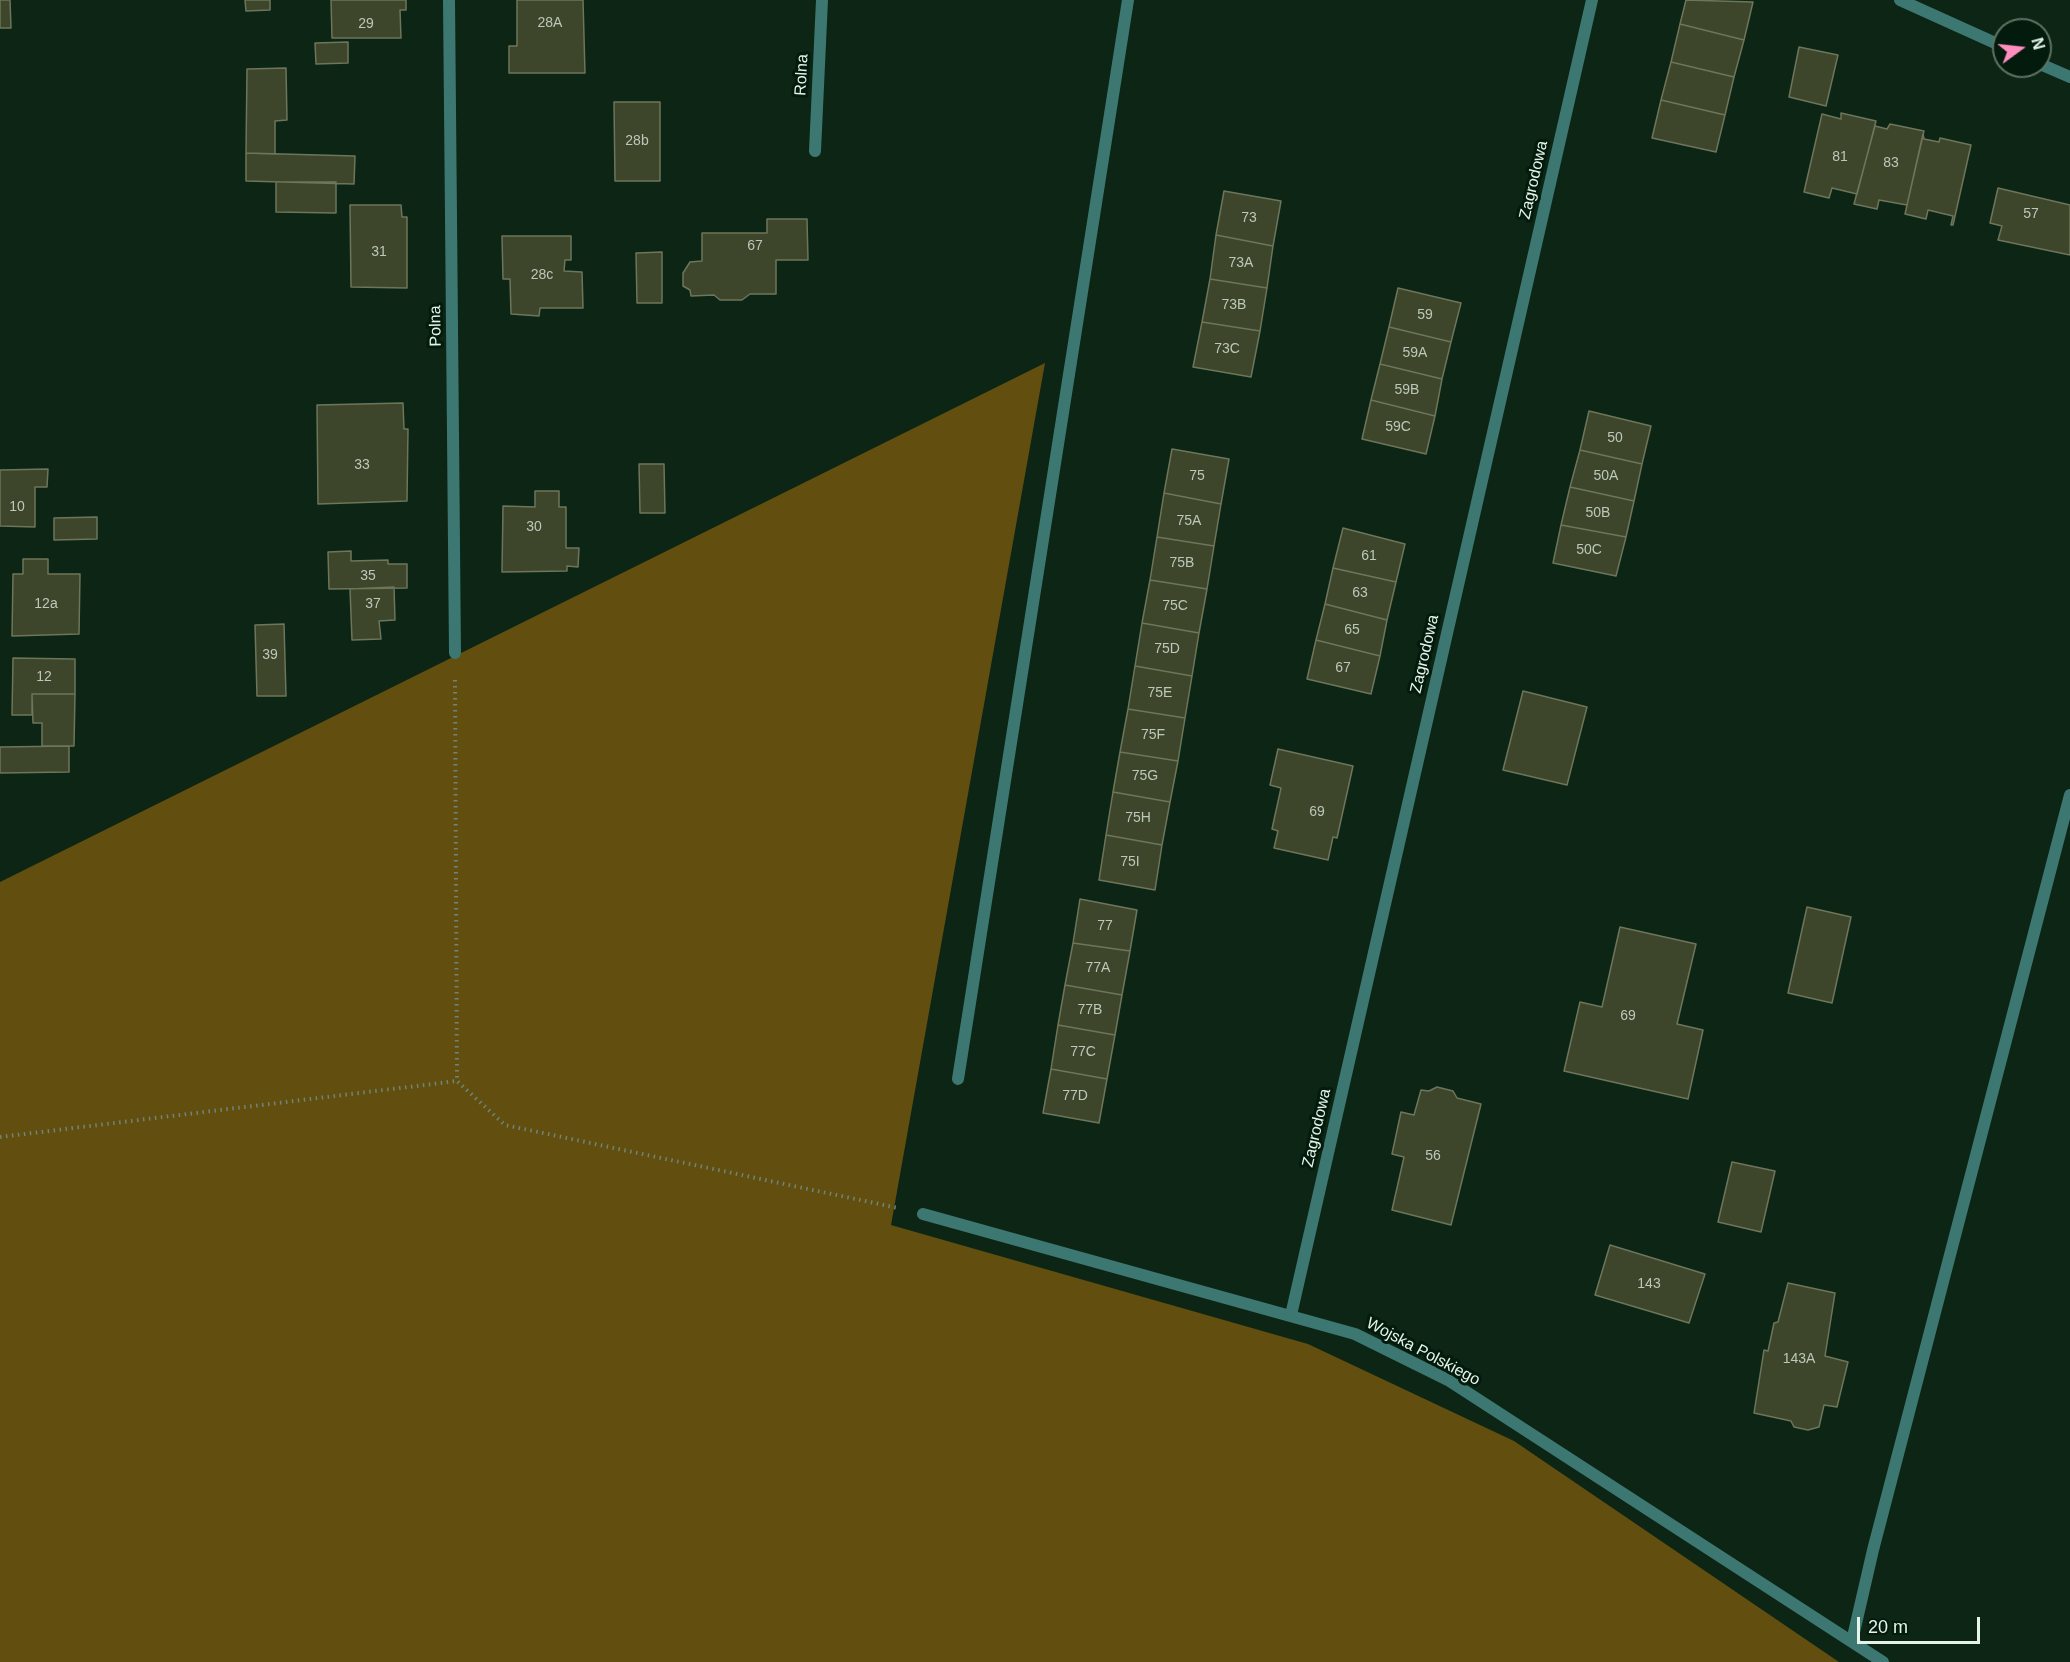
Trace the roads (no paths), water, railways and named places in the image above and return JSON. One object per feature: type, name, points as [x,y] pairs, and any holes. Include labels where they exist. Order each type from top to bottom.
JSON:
[{"type":"street","name":"Polna","points":[[449,0],[455,652]]},
{"type":"street","name":"Rolna","points":[[815,151],[822,0]]},
{"type":"street","points":[[958,1079],[1128,0]]},
{"type":"street","name":"Zagrodowa","points":[[1291,1315],[1592,0]]},
{"type":"street","points":[[1900,0],[1992,42]]},
{"type":"street","points":[[2052,69],[2070,77]]},
{"type":"street","points":[[1852,1641],[1873,1550],[2070,795]]},
{"type":"street","name":"Wojska Polskiego","points":[[923,1214],[1355,1334],[1448,1380],[1883,1662]]}]
